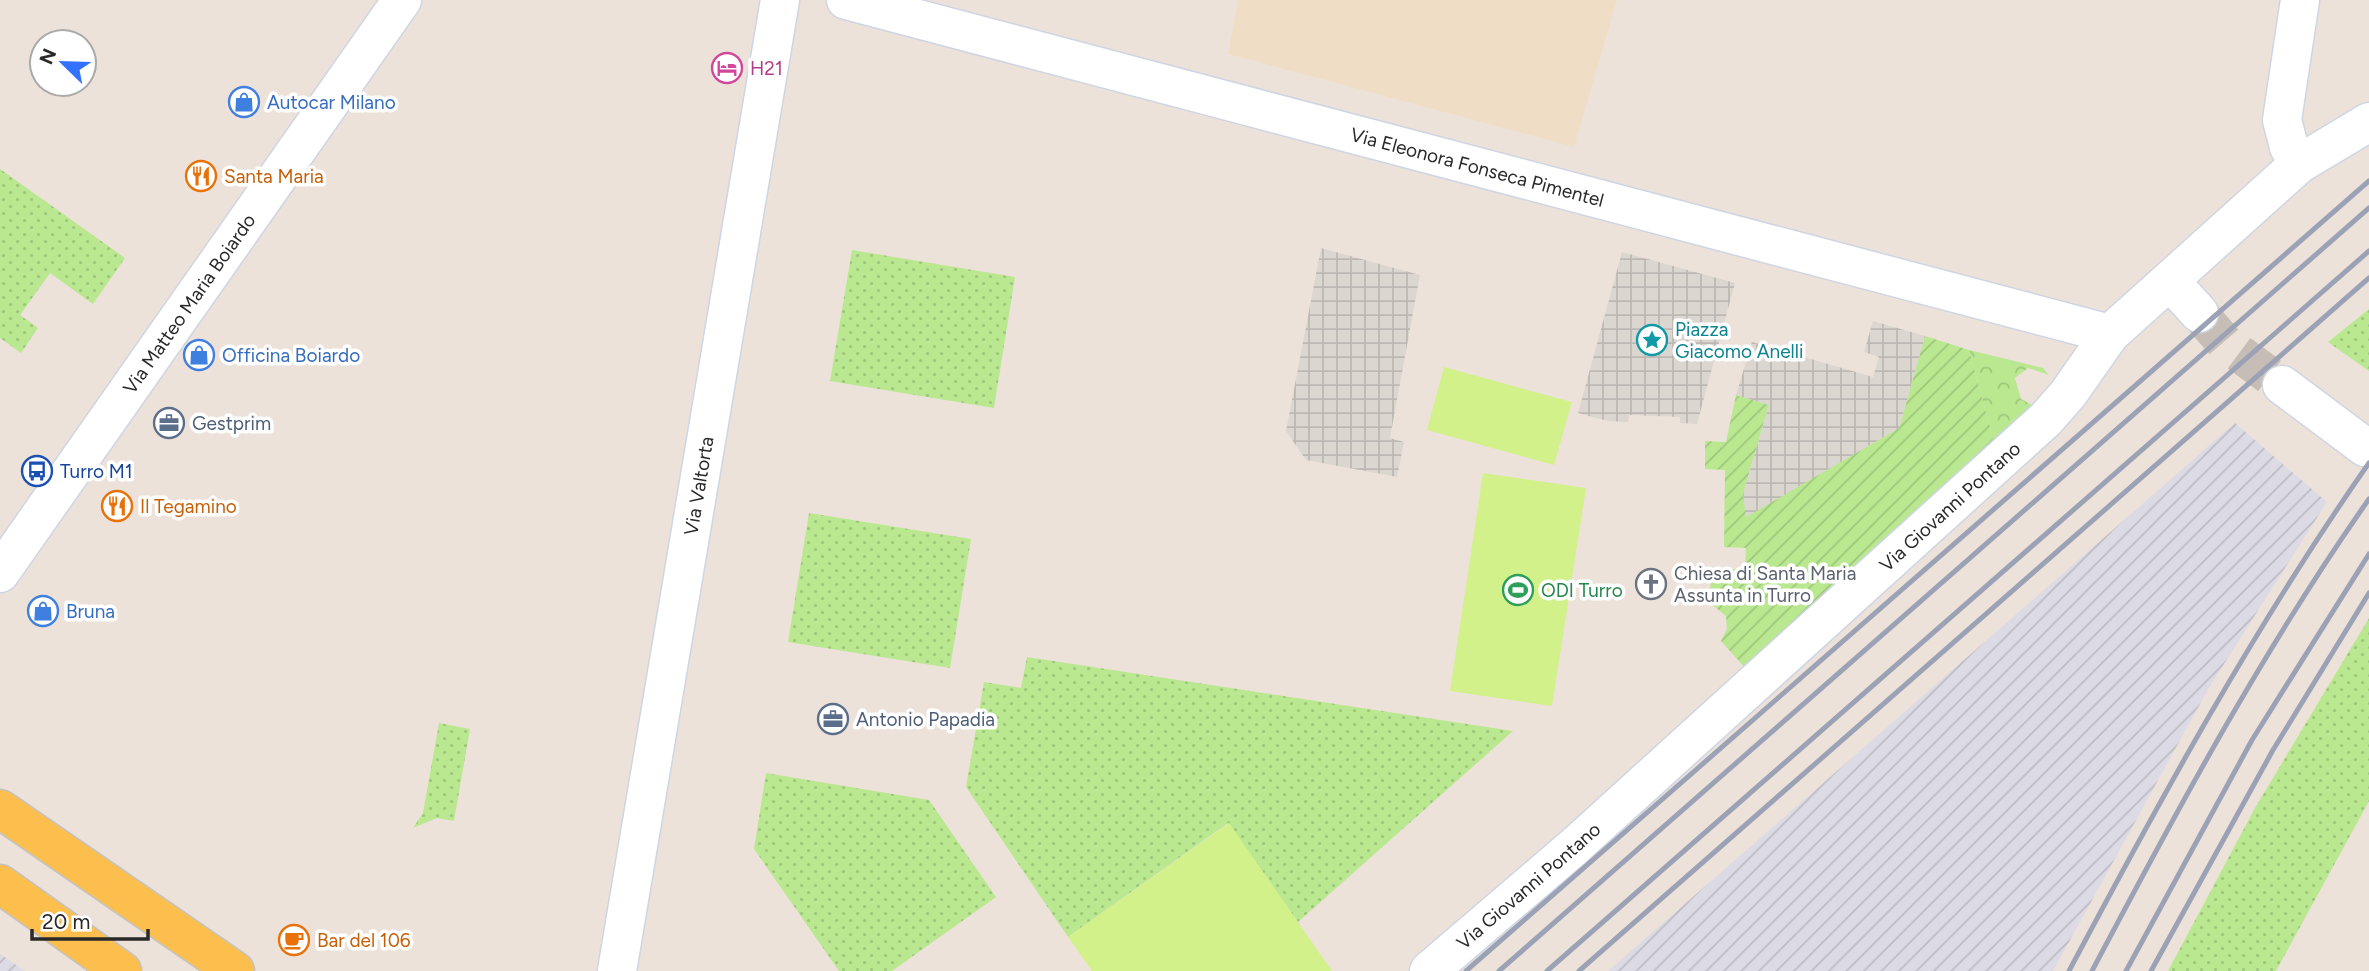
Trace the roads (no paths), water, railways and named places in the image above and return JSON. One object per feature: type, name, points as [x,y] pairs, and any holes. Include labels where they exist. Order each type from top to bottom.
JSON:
[{"type":"main road","points":[[0,809],[216,966]]},
{"type":"main road","points":[[0,884],[122,971]]},
{"type":"street","name":"Via Matteo Maria Boiardo","points":[[0,573],[402,0]]},
{"type":"street","name":"Via Valtorta","points":[[617,971],[780,0]]},
{"type":"street","name":"Via Eleonora Fonseca Pimentel","points":[[846,0],[2110,334]]},
{"type":"street","points":[[2299,164],[2285,138],[2282,120],[2300,0]]},
{"type":"street","name":"Via Giovanni Pontano","points":[[1429,971],[1575,846],[2046,419],[2060,404],[2110,334],[2299,164],[2369,122]]},
{"type":"street","points":[[2170,281],[2199,313]]},
{"type":"street","points":[[2281,385],[2365,447]]},
{"type":"tunnel","points":[[2199,313],[2224,342],[2282,385]]},
{"type":"railway","points":[[1466,971],[2369,181]]},
{"type":"railway","points":[[1499,971],[2369,208]]},
{"type":"railway","points":[[1547,971],[2369,251]]},
{"type":"railway","points":[[1579,971],[2369,278]]},
{"type":"railway","points":[[2069,971],[2211,712],[2287,586],[2369,463]]},
{"type":"railway","points":[[2092,971],[2223,730],[2293,613],[2369,499]]},
{"type":"railway","points":[[2126,971],[2252,740],[2369,554]]},
{"type":"railway","points":[[2151,971],[2273,750],[2369,593]]},
{"type":"place","name":"H21","points":[[727,68]]},
{"type":"place","name":"Autocar Milano","points":[[244,102]]},
{"type":"place","name":"Santa Maria","points":[[201,176]]},
{"type":"place","name":"Piazza Giacomo Anelli","points":[[1652,340]]},
{"type":"place","name":"Officina Boiardo","points":[[199,355]]},
{"type":"place","name":"Gestprim","points":[[169,423]]},
{"type":"place","name":"Turro M1","points":[[37,471]]},
{"type":"place","name":"Il Tegamino","points":[[117,506]]},
{"type":"place","name":"Chiesa di Santa Maria Assunta in Turro","points":[[1651,584]]},
{"type":"place","name":"ODI Turro","points":[[1518,590]]},
{"type":"place","name":"Bruna","points":[[43,611]]},
{"type":"place","name":"Antonio Papadia","points":[[833,719]]},
{"type":"place","name":"Bar del 106","points":[[294,940]]}]
